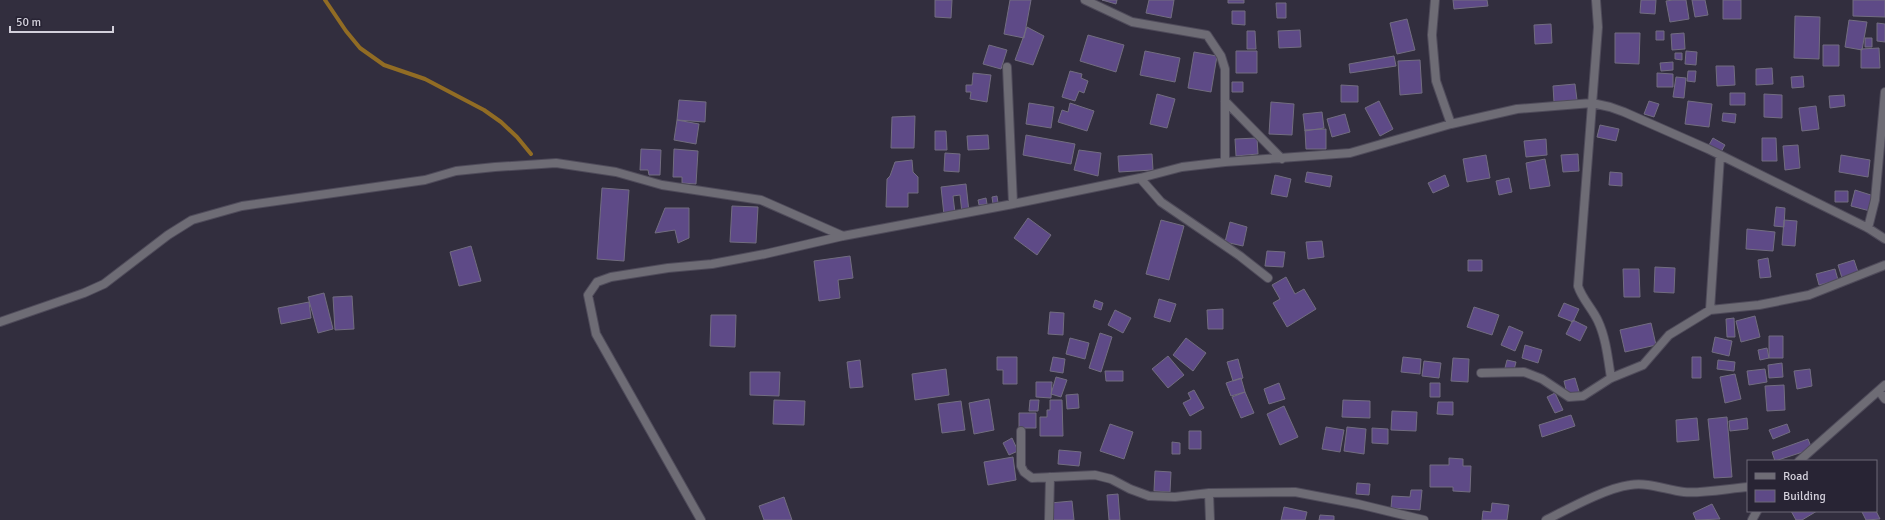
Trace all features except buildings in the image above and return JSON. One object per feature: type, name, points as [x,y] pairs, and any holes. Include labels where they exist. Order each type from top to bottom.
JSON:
[{"type":"street","points":[[1085,0],[1132,22],[1207,35],[1221,56],[1225,69],[1225,162]]},
{"type":"street","points":[[1435,0],[1432,35],[1436,81],[1450,124]]},
{"type":"street","points":[[1596,0],[1598,27],[1578,286],[1580,294],[1598,321],[1606,348],[1611,378]]},
{"type":"street","points":[[1007,67],[1012,204]]},
{"type":"street","points":[[1868,228],[1875,200],[1885,92]]},
{"type":"street","points":[[1224,101],[1282,158]]},
{"type":"street","points":[[701,520],[596,334],[588,295],[597,282],[611,277],[668,268],[712,264],[843,236],[1140,178],[1182,167],[1225,162],[1350,153],[1450,124],[1517,109],[1592,103],[1610,106],[1720,156],[1868,228],[1885,239]]},
{"type":"street","points":[[1710,310],[1720,156]]},
{"type":"street","points":[[0,322],[77,296],[104,284],[168,235],[192,220],[242,206],[425,180],[456,171],[495,167],[556,163],[616,172],[662,185],[761,200],[843,236]]},
{"type":"street","points":[[1140,178],[1161,202],[1240,256],[1268,278]]},
{"type":"street","points":[[1481,373],[1524,372],[1532,375],[1568,397],[1583,396],[1611,378],[1643,365],[1669,335],[1710,310],[1759,305],[1809,295],[1885,265]]},
{"type":"street","points":[[1800,460],[1882,388],[1885,399]]},
{"type":"street","points":[[1021,431],[1021,466],[1024,472],[1032,478],[1095,475],[1111,479],[1130,490],[1149,496],[1175,497],[1209,493],[1295,492],[1358,504],[1424,520]]},
{"type":"street","points":[[1049,520],[1050,478]]},
{"type":"street","points":[[1546,520],[1582,503],[1630,485],[1644,484],[1685,493],[1747,487]]},
{"type":"street","points":[[1209,493],[1210,520]]},
{"type":"waterway","points":[[325,0],[346,31],[360,48],[384,65],[425,79],[484,110],[501,122],[517,137],[531,154]]}]
